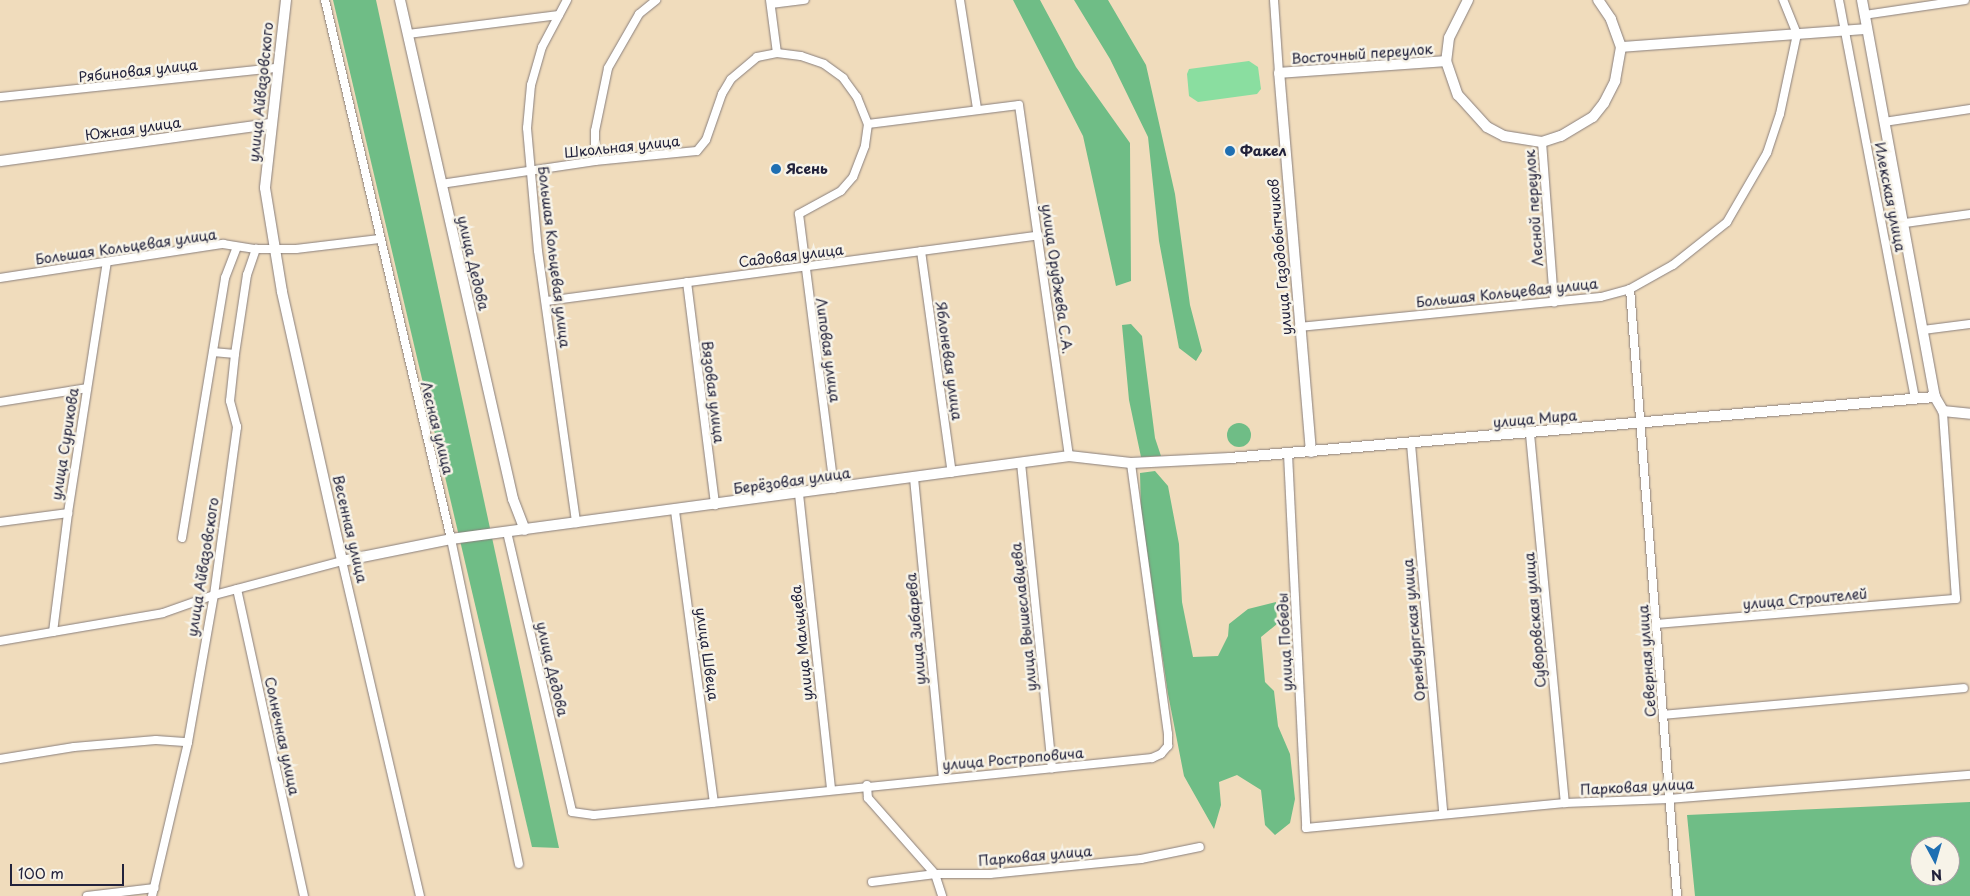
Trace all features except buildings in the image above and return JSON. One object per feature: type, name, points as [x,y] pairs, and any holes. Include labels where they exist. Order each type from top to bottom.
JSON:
[{"type":"street","name":"улица Айвазовского","points":[[265,188],[270,124],[286,0]]},
{"type":"street","name":"Лесная улица","points":[[326,0],[379,239],[451,539],[519,864]]},
{"type":"street","name":"улица Дедова","points":[[400,0],[513,499],[525,530]]},
{"type":"street","name":"Большая Кольцевая улица","points":[[567,0],[542,47],[531,85],[526,128],[546,301],[576,523]]},
{"type":"street","points":[[595,161],[595,131],[608,68],[639,14],[656,0]]},
{"type":"street","points":[[777,53],[771,2],[805,0]]},
{"type":"street","points":[[868,124],[977,109],[960,0]]},
{"type":"street","name":"улица Газодобытчиков","points":[[1274,0],[1299,327],[1311,452]]},
{"type":"street","points":[[1468,0],[1455,21],[1446,62],[1458,95],[1475,117],[1504,136],[1542,142],[1581,126],[1604,104],[1615,81],[1620,47],[1611,19],[1598,0]]},
{"type":"street","points":[[1783,0],[1797,34]]},
{"type":"street","name":"Илекская улица","points":[[1839,0],[1915,398]]},
{"type":"street","points":[[1862,0],[1866,29],[1905,223],[1935,398],[1943,411],[1970,414]]},
{"type":"street","points":[[1864,15],[1965,0]]},
{"type":"street","points":[[408,34],[559,15]]},
{"type":"street","points":[[1620,47],[1866,29]]},
{"type":"street","name":"Большая Кольцевая улица","points":[[1299,327],[1554,303],[1601,297],[1630,289],[1705,243],[1727,222],[1750,187],[1767,153],[1780,114],[1797,34]]},
{"type":"street","name":"Школьная улица","points":[[441,184],[595,161],[697,151],[706,140],[722,94],[731,79],[757,57],[777,53],[801,56],[824,64],[843,78],[857,97],[868,124]]},
{"type":"street","name":"Восточный переулок","points":[[1279,73],[1446,62]]},
{"type":"street","name":"Рябиновая улица","points":[[0,97],[278,68]]},
{"type":"street","name":"улица Оруджева С.А.","points":[[977,109],[1020,105],[1069,456]]},
{"type":"street","points":[[1884,122],[1970,109]]},
{"type":"street","name":"Южная улица","points":[[0,161],[270,124]]},
{"type":"street","name":"Липовая улица","points":[[834,489],[799,214],[826,202],[853,177],[865,146],[868,124]]},
{"type":"street","name":"Лесной переулок","points":[[1542,142],[1554,303]]},
{"type":"street","name":"Весенная улица","points":[[265,188],[273,248],[342,561],[417,875],[420,896]]},
{"type":"street","points":[[1905,223],[1970,214]]},
{"type":"street","name":"Садовая улица","points":[[546,301],[805,268],[1038,235]]},
{"type":"street","name":"Большая Кольцевая улица","points":[[0,278],[223,244],[256,249],[379,239]]},
{"type":"street","points":[[182,538],[225,278],[237,246]]},
{"type":"street","name":"улица Айвазовского","points":[[153,892],[188,742],[214,595],[237,427],[230,401],[235,354],[247,275],[256,249]]},
{"type":"street","name":"Яблоневая улица","points":[[921,251],[952,473]]},
{"type":"street","name":"улица Сурикова","points":[[53,632],[68,513],[107,262]]},
{"type":"street","name":"Вязовая улица","points":[[687,282],[715,505]]},
{"type":"street","name":"Северная улица","points":[[1630,289],[1678,896]]},
{"type":"street","points":[[1923,330],[1970,324]]},
{"type":"street","points":[[213,352],[235,354]]},
{"type":"street","points":[[0,402],[87,388]]},
{"type":"street","name":"улица Мира","points":[[1134,463],[1288,454],[1530,434],[1915,398],[1935,398]]},
{"type":"street","name":"улица Строителей","points":[[1657,624],[1956,599],[1953,519],[1943,411]]},
{"type":"street","name":"Суворовская улица","points":[[1530,434],[1565,803]]},
{"type":"street","name":"Оренбургская улица","points":[[1410,444],[1443,813]]},
{"type":"street","name":"улица Победы","points":[[1288,454],[1306,828]]},
{"type":"street","name":"Берёзовая улица","points":[[342,561],[451,539],[799,494],[1069,456],[1134,463]]},
{"type":"street","name":"улица Вышеславцева","points":[[1021,463],[1052,768]]},
{"type":"street","name":"улица Ростроповича","points":[[572,812],[594,815],[867,785],[1152,758],[1161,754],[1168,746],[1134,463]]},
{"type":"street","name":"улица Зибарева","points":[[914,478],[943,778]]},
{"type":"street","name":"улица Мальцева","points":[[799,494],[831,789]]},
{"type":"street","name":"улица Швеца","points":[[675,510],[714,802]]},
{"type":"street","points":[[0,522],[68,513]]},
{"type":"street","name":"улица Дедова","points":[[507,532],[572,812]]},
{"type":"street","points":[[0,641],[163,613],[214,595],[342,561]]},
{"type":"street","name":"Солнечная улица","points":[[237,589],[303,892]]},
{"type":"street","points":[[1663,715],[1964,688]]},
{"type":"street","points":[[0,759],[74,747],[156,740],[188,742]]},
{"type":"street","name":"Парковая улица","points":[[1306,828],[1443,813],[1565,803],[1669,799],[1970,775]]},
{"type":"street","points":[[867,785],[868,798],[935,874],[942,896]]},
{"type":"street","name":"Парковая улица","points":[[872,882],[935,874],[990,874],[1132,860],[1200,847]]},
{"type":"street","points":[[87,896],[153,892]]},
{"type":"green space","points":[[333,0],[376,0],[559,848],[532,847]]},
{"type":"green space","points":[[1013,0],[1040,0],[1076,67],[1130,143],[1131,281],[1116,286],[1083,136]]},
{"type":"green space","points":[[1074,0],[1108,0],[1146,65],[1175,194],[1190,305],[1202,351],[1196,361],[1179,348],[1159,241],[1148,137],[1110,59]]},
{"type":"green space","points":[[1249,61],[1258,67],[1261,89],[1257,94],[1198,102],[1189,96],[1187,74],[1189,69]]},
{"type":"green space","points":[[1131,324],[1142,336],[1155,438],[1161,456],[1141,457],[1129,400],[1122,325]]},
{"type":"green space","points":[[1239,423],[1248,426],[1251,435],[1248,444],[1239,447],[1230,444],[1227,435],[1230,426]]},
{"type":"green space","points":[[1155,471],[1168,486],[1179,544],[1182,602],[1193,657],[1218,656],[1228,636],[1229,624],[1248,609],[1276,602],[1277,624],[1261,637],[1265,682],[1274,691],[1278,726],[1290,754],[1295,799],[1290,823],[1275,835],[1265,825],[1261,790],[1237,775],[1219,782],[1221,805],[1214,829],[1184,776],[1168,694],[1141,511],[1140,473]]},
{"type":"green space","points":[[1970,802],[1970,896],[1695,896],[1687,815]]},
{"type":"place","name":"Факел","points":[[1230,151]]},
{"type":"place","name":"Ясень","points":[[776,169]]}]
